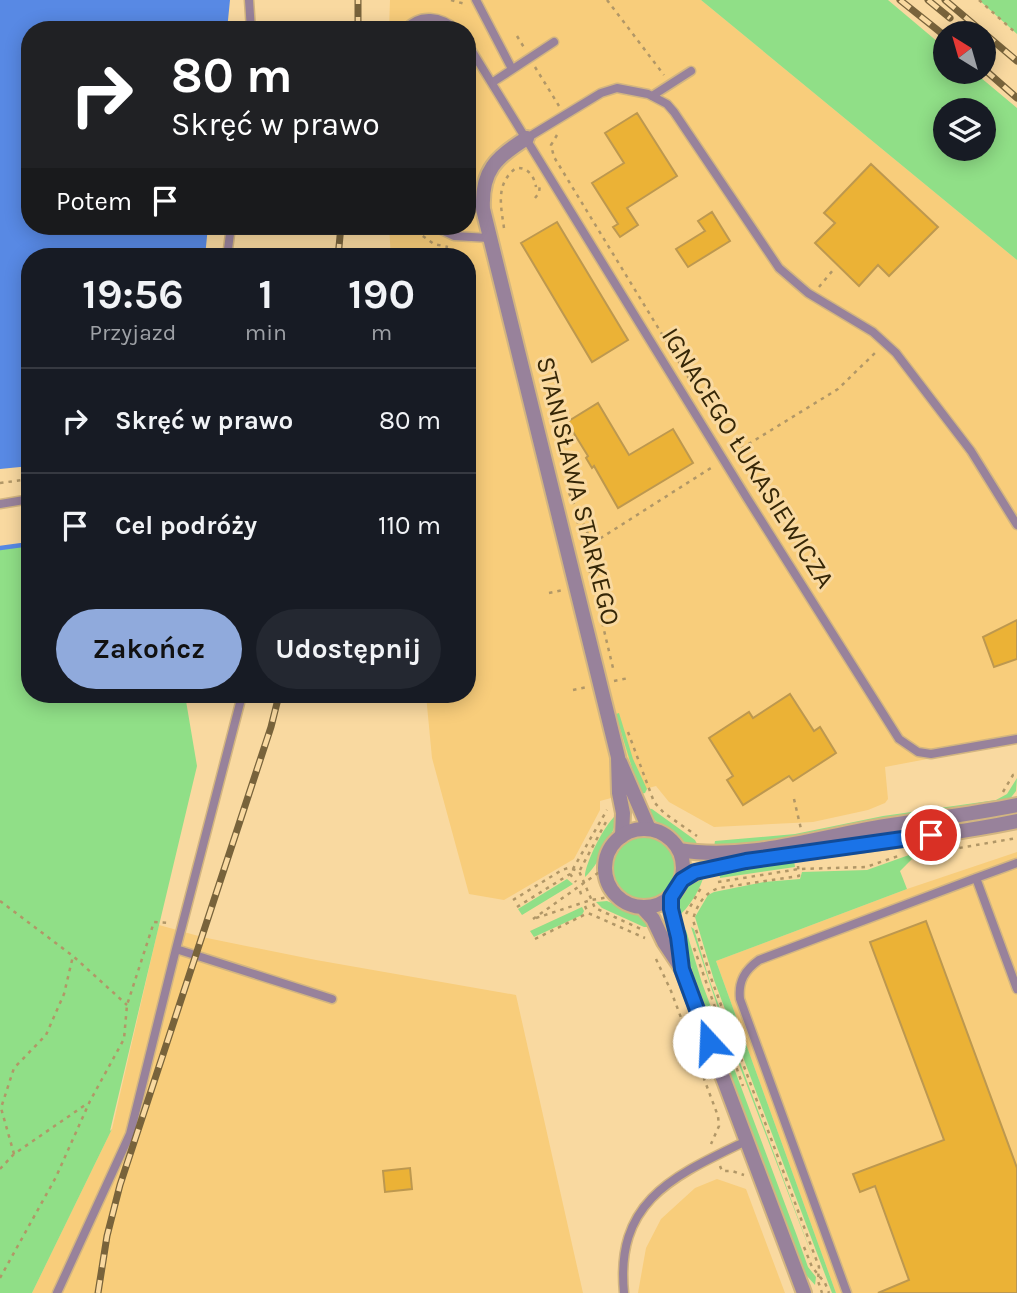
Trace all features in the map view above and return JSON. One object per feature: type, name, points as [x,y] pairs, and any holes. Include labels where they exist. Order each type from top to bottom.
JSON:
[{"type":"street","name":"STANISŁAWA STARKEGO","points":[[527,138],[499,157],[487,177],[482,196],[494,235],[618,758]]},
{"type":"street","points":[[618,758],[649,829]]},
{"type":"street","points":[[618,758],[619,793],[623,813],[622,836]]},
{"type":"street","points":[[679,850],[698,853],[767,848],[1017,805]]},
{"type":"street","points":[[682,880],[684,864],[679,850],[672,840],[661,832],[635,830],[612,845],[607,856],[605,869],[608,883],[616,895],[628,904],[643,908],[658,905],[671,897],[682,880],[695,872],[760,858],[975,830],[1017,821]]},
{"type":"street","points":[[671,897],[682,969]]},
{"type":"street","points":[[643,908],[653,919],[682,969],[804,1293]]},
{"type":"lane","points":[[249,0],[250,21]]},
{"type":"lane","points":[[476,0],[512,69]]},
{"type":"lane","points":[[416,21],[428,17],[443,21]]},
{"type":"lane","points":[[493,82],[554,42]]},
{"type":"lane","name":"IGNACEGO ŁUKASIEWICZA","points":[[476,56],[747,498],[894,731],[906,745],[931,754],[1017,739]]},
{"type":"lane","points":[[652,96],[691,71]]},
{"type":"lane","points":[[527,138],[601,93],[617,88],[627,88],[667,104],[766,251],[786,276],[886,342],[971,452],[1017,526]]},
{"type":"lane","points":[[452,235],[494,235]]},
{"type":"lane","points":[[0,504],[21,500]]},
{"type":"lane","points":[[57,1293],[130,1134],[240,703]]},
{"type":"lane","points":[[847,1293],[740,999],[741,981],[745,972],[759,960],[1017,863]]},
{"type":"lane","points":[[976,877],[1017,989]]},
{"type":"lane","points":[[176,948],[332,999]]},
{"type":"lane","points":[[624,1293],[622,1258],[627,1237],[639,1211],[690,1169],[746,1141]]},
{"type":"path","points":[[607,0],[649,52],[670,84]]},
{"type":"path","points":[[979,0],[1017,34]]},
{"type":"path","points":[[507,167],[515,163]]},
{"type":"path","points":[[530,165],[540,180],[539,193],[535,198]]},
{"type":"path","points":[[505,239],[500,199],[506,179],[516,168],[522,168],[531,174],[536,187]]},
{"type":"path","points":[[494,235],[495,198],[502,175]]},
{"type":"path","points":[[420,235],[433,244],[452,247]]},
{"type":"path","points":[[819,286],[833,270]]},
{"type":"path","points":[[733,454],[838,389],[886,342]]},
{"type":"path","points":[[0,483],[21,480]]},
{"type":"path","points":[[568,491],[595,549],[603,626],[613,669]]},
{"type":"path","points":[[618,691],[615,681],[629,678]]},
{"type":"path","points":[[625,722],[652,795]]},
{"type":"path","points":[[794,799],[801,829]]},
{"type":"path","points":[[654,802],[664,813],[702,839]]},
{"type":"path","points":[[517,907],[570,874],[601,816],[610,806]]},
{"type":"path","points":[[579,871],[609,816]]},
{"type":"path","points":[[911,848],[913,856],[1017,838]]},
{"type":"path","points":[[798,862],[799,876],[719,886],[706,894],[695,911],[692,924],[819,1267],[822,1293]]},
{"type":"path","points":[[513,900],[562,870],[574,869],[579,871],[591,900],[600,910],[647,931]]},
{"type":"path","points":[[605,869],[533,919],[591,900],[616,895]]},
{"type":"path","points":[[570,874],[576,882]]},
{"type":"path","points":[[684,918],[708,881]]},
{"type":"path","points":[[580,891],[582,897]]},
{"type":"path","points":[[0,901],[73,956],[127,1005]]},
{"type":"path","points":[[586,906],[588,913],[648,940]]},
{"type":"path","points":[[534,939],[588,913]]},
{"type":"path","points":[[0,1278],[57,1177],[90,1101],[124,1038],[127,1005],[154,922],[183,924]]},
{"type":"path","points":[[694,947],[747,1097]]},
{"type":"path","points":[[14,1154],[1,1108],[14,1068],[46,1035],[64,994],[73,956]]},
{"type":"path","points":[[655,957],[671,991],[718,1116],[718,1131],[710,1143],[722,1171],[732,1171],[746,1177]]},
{"type":"path","points":[[0,1169],[14,1154],[90,1101]]},
{"type":"path","points":[[803,1246],[812,1267],[825,1283],[829,1293]]},
{"type":"shaded area","points":[[390,0],[701,0],[1017,260],[1017,742],[885,767],[888,799],[885,803],[868,810],[813,822],[714,827],[669,802],[656,786],[600,801],[600,810],[574,859],[504,900],[469,894],[432,758],[427,703],[476,703],[476,248],[390,248],[390,235],[476,235],[476,21],[389,21]]},
{"type":"shaded area","points":[[1017,852],[1017,1293],[836,1293],[716,961],[907,889]]},
{"type":"shaded area","points":[[159,925],[202,937],[316,960],[516,995],[583,1293],[32,1293],[112,1129]]},
{"type":"shaded area","points":[[717,1179],[746,1189],[785,1293],[638,1293],[646,1248],[661,1219],[695,1188]]},
{"type":"green space","points":[[701,0],[888,0],[933,38],[933,84],[988,84],[1017,108],[1017,260]]},
{"type":"green space","points":[[979,0],[1017,0],[1017,34]]},
{"type":"green space","points":[[21,546],[21,703],[186,703],[197,766],[110,1131],[112,1129],[32,1293],[0,1293],[0,549]]},
{"type":"green space","points":[[619,713],[633,759],[647,789],[645,793],[640,794],[618,722],[616,714]]},
{"type":"green space","points":[[1017,778],[1016,791],[1009,800],[790,840],[714,847],[715,841],[795,834],[883,816],[996,800],[1007,794]]},
{"type":"green space","points":[[645,808],[652,809],[695,840],[699,848],[669,832]]},
{"type":"green space","points":[[618,814],[605,848],[585,877],[597,843],[608,824]]},
{"type":"green space","points":[[644,836],[662,842],[670,850],[676,868],[670,886],[662,894],[644,900],[626,894],[618,886],[612,868],[618,850],[626,842]]},
{"type":"green space","points":[[909,855],[912,859],[900,871],[907,889],[716,961],[836,1293],[832,1293],[714,980],[695,917],[708,895],[714,892],[764,882],[800,879],[802,872],[867,870]]},
{"type":"green space","points":[[794,860],[795,867],[720,878],[719,871]]},
{"type":"green space","points":[[704,874],[694,898],[677,917],[678,903],[683,891]]},
{"type":"green space","points":[[567,879],[573,884],[522,915],[518,909]]},
{"type":"green space","points":[[607,901],[640,915],[651,927],[644,927],[602,908],[596,902]]},
{"type":"green space","points":[[582,907],[582,915],[534,937],[530,931]]},
{"type":"green space","points":[[691,927],[694,929],[709,979],[817,1269],[722,1020]]},
{"type":"green space","points":[[686,930],[702,983],[808,1267],[816,1277],[815,1285],[806,1275],[791,1238],[697,987],[681,932]]},
{"type":"water","points":[[0,0],[230,0],[228,21],[21,21],[21,235],[207,235],[206,248],[21,248],[21,467],[0,469]]},
{"type":"building","points":[[637,113],[677,176],[627,208],[638,225],[620,237],[613,227],[618,224],[592,183],[624,163],[605,133]]},
{"type":"building","points":[[871,164],[938,227],[889,276],[878,265],[859,286],[815,243],[835,223],[824,213]]},
{"type":"building","points":[[712,212],[730,241],[688,267],[676,249],[705,231],[698,221]]},
{"type":"building","points":[[557,222],[628,340],[592,362],[521,243]]},
{"type":"building","points":[[598,403],[629,455],[673,429],[693,463],[618,508],[567,422]]},
{"type":"building","points":[[1017,620],[1017,659],[994,667],[983,637]]},
{"type":"building","points":[[790,694],[814,731],[820,727],[836,753],[793,781],[789,776],[743,805],[727,780],[733,776],[709,738],[749,712],[753,718]]},
{"type":"building","points":[[926,921],[1017,1168],[1017,1293],[878,1293],[909,1280],[875,1186],[860,1192],[853,1174],[944,1140],[870,942]]},
{"type":"building","points":[[410,1168],[412,1189],[385,1192],[383,1171]]},
{"type":"waterway","points":[[0,548],[21,545]]},
{"type":"railway","points":[[358,0],[358,21]]},
{"type":"railway","points":[[900,0],[933,26]]},
{"type":"railway","points":[[928,0],[950,18]]},
{"type":"railway","points":[[945,0],[1017,61]]},
{"type":"railway","points":[[996,80],[1017,98]]},
{"type":"railway","points":[[339,248],[340,235]]},
{"type":"railway","points":[[98,1293],[107,1236],[120,1185],[277,703]]},
{"type":"route","points":[[709,1042],[682,969],[670,905],[671,897],[682,880],[695,872],[746,861],[931,835]]}]
